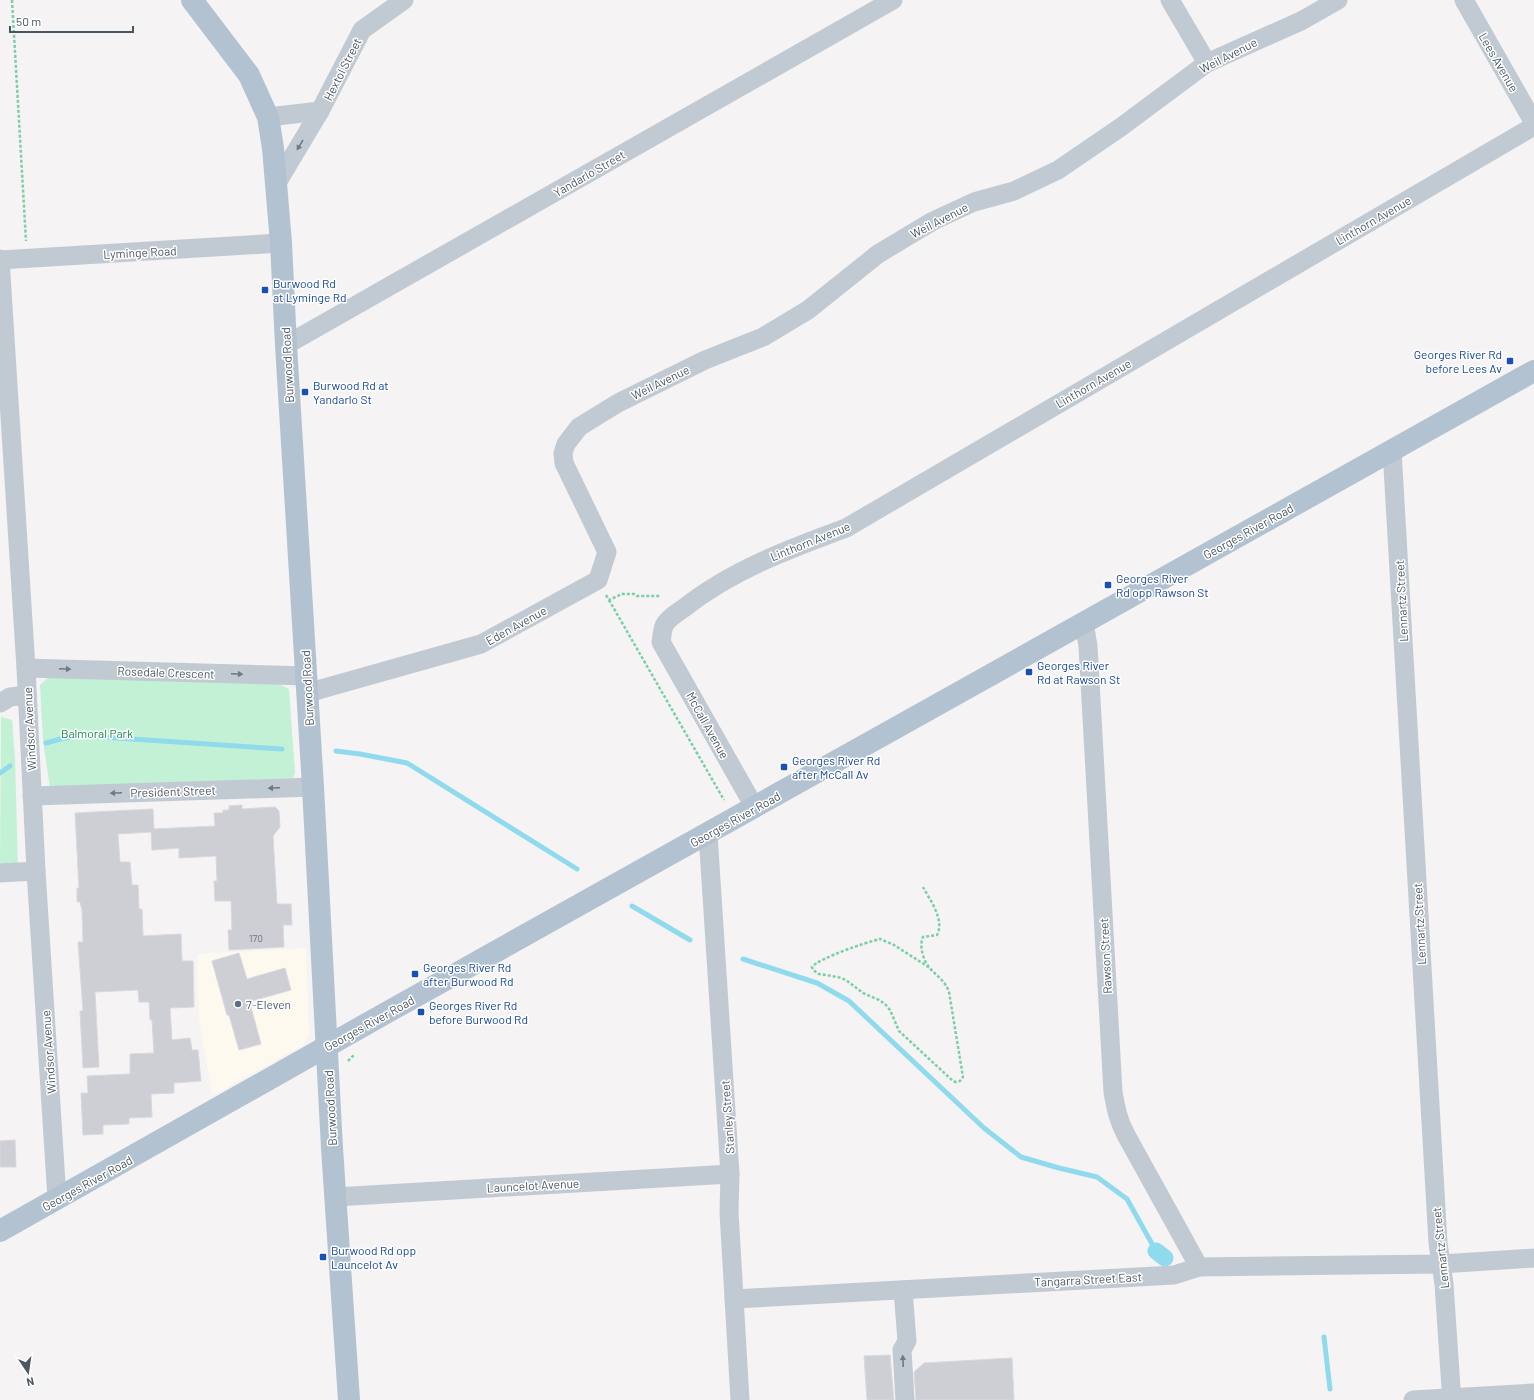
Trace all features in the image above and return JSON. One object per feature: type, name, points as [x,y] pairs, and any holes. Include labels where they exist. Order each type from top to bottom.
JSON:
[{"type":"main road","name":"Burwood Road","points":[[192,0],[231,49],[249,75],[268,117],[274,148],[313,787],[335,1197],[349,1400]]},
{"type":"main road","name":"Georges River Road","points":[[0,1231],[1534,371]]},
{"type":"street","name":"Hextol Street","points":[[277,183],[320,111],[362,30],[404,0]]},
{"type":"street","name":"Yandarlo Street","points":[[286,345],[893,0]]},
{"type":"street","points":[[1170,0],[1207,63]]},
{"type":"street","name":"Weil Avenue","points":[[564,463],[563,453],[566,444],[579,427],[618,403],[691,367],[764,337],[808,310],[878,254],[933,221],[974,202],[1014,191],[1058,170],[1121,127],[1207,63],[1301,21],[1338,0]]},
{"type":"street","name":"Lees Avenue","points":[[1464,0],[1534,124]]},
{"type":"street","name":"Hextol Street","points":[[268,117],[320,111]]},
{"type":"street","name":"Linthorn Avenue","points":[[662,642],[664,626],[671,617],[700,595],[720,583],[776,554],[846,528],[1534,124]]},
{"type":"street","name":"Lyminge Road","points":[[0,260],[281,243]]},
{"type":"street","name":"Windsor Avenue","points":[[0,260],[26,668],[36,871],[57,1199]]},
{"type":"street","name":"Lennartz Street","points":[[1392,450],[1437,1235],[1444,1284],[1451,1382],[1454,1399]]},
{"type":"street","name":"Eden Avenue","points":[[306,685],[481,644],[598,580],[607,552],[564,463]]},
{"type":"street","name":"Rawson Street","points":[[1084,624],[1088,646],[1113,1084],[1116,1109],[1126,1135],[1199,1267]]},
{"type":"street","name":"McCall Avenue","points":[[662,642],[755,808]]},
{"type":"street","name":"Rosedale Crescent","points":[[26,668],[306,685]]},
{"type":"street","points":[[0,704],[10,697],[27,695]]},
{"type":"street","name":"President Street","points":[[32,796],[313,787]]},
{"type":"street","name":"Stanley Street","points":[[708,834],[730,1174],[729,1212],[740,1400]]},
{"type":"street","points":[[0,873],[36,871]]},
{"type":"street","name":"Launcelot Avenue","points":[[335,1197],[730,1174]]},
{"type":"street","name":"Tangarra Street East","points":[[734,1299],[1174,1275],[1199,1267],[1441,1264],[1534,1258]]},
{"type":"street","points":[[903,1290],[908,1342],[902,1350],[905,1400]]},
{"type":"street","points":[[1412,1400],[1454,1399],[1534,1393]]},
{"type":"path","points":[[12,0],[26,242]]},
{"type":"path","points":[[605,594],[724,800]]},
{"type":"path","points":[[609,600],[622,594],[634,594],[637,596],[660,596]]},
{"type":"path","points":[[923,887],[937,916],[939,928],[937,935],[923,936],[922,951],[930,968],[946,984],[949,992],[963,1077],[960,1081],[953,1081],[902,1034],[896,1027],[890,1010],[880,1000],[863,993],[846,980],[819,974],[813,970],[812,967],[833,956],[880,939],[894,945],[930,968]]},
{"type":"path","points":[[348,1060],[355,1053]]},
{"type":"shaded area","points":[[306,948],[309,1036],[303,1045],[212,1096],[199,1017],[197,954]]},
{"type":"green space","name":"Balmoral Park","points":[[49,677],[279,684],[289,689],[295,773],[293,778],[50,788],[43,741],[40,685]]},
{"type":"green space","points":[[1,717],[12,720],[15,758],[18,868],[0,869]]},
{"type":"building","points":[[242,805],[242,809],[275,807],[279,811],[280,827],[273,836],[277,904],[291,904],[292,925],[283,925],[284,947],[229,950],[228,930],[232,930],[231,901],[215,901],[214,881],[217,881],[216,856],[179,858],[179,848],[152,850],[151,832],[118,834],[120,862],[130,862],[132,885],[138,885],[139,909],[142,909],[143,936],[181,934],[182,961],[193,961],[194,1007],[170,1008],[172,1040],[190,1038],[192,1050],[198,1050],[201,1081],[174,1083],[174,1093],[151,1094],[152,1117],[129,1118],[129,1124],[103,1125],[103,1134],[83,1135],[81,1093],[88,1093],[87,1076],[130,1074],[130,1054],[154,1053],[152,1020],[150,1020],[149,1002],[139,1002],[138,990],[95,992],[99,1067],[83,1068],[80,1011],[83,1011],[78,942],[83,942],[82,910],[80,902],[77,902],[77,888],[79,888],[75,813],[153,809],[154,829],[215,826],[214,813],[223,813],[223,810],[229,810],[229,806]]},
{"type":"building","name":"7-Eleven","points":[[239,953],[247,979],[285,968],[291,990],[252,1001],[254,1007],[251,1007],[261,1044],[239,1050],[229,1015],[227,1015],[212,961]]},
{"type":"building","points":[[15,1140],[16,1167],[0,1167],[0,1141]]},
{"type":"building","points":[[890,1355],[894,1400],[867,1400],[864,1356]]},
{"type":"building","points":[[1012,1358],[1014,1400],[916,1400],[914,1372],[924,1363]]},
{"type":"waterway","points":[[46,743],[64,738],[87,736],[282,749]]},
{"type":"waterway","points":[[336,751],[407,763],[577,869]]},
{"type":"waterway","points":[[0,773],[10,766]]},
{"type":"waterway","points":[[632,906],[690,940]]},
{"type":"waterway","points":[[743,959],[817,983],[849,1001],[984,1128],[1021,1157],[1097,1177],[1127,1199],[1156,1251]]},
{"type":"waterway","points":[[1156,1251],[1165,1258]]},
{"type":"waterway","points":[[1324,1337],[1330,1389]]},
{"type":"place","name":"Burwood Rd at Lyminge Rd","points":[[265,290]]},
{"type":"place","name":"Georges River Rd before Lees Av","points":[[1510,361]]},
{"type":"place","name":"Burwood Rd at Yandarlo St","points":[[305,392]]},
{"type":"place","name":"Georges River Rd opp Rawson St","points":[[1108,585]]},
{"type":"place","name":"Georges River Rd at Rawson St","points":[[1029,672]]},
{"type":"place","name":"Georges River Rd after McCall Av","points":[[784,767]]},
{"type":"place","name":"Georges River Rd after Burwood Rd","points":[[415,974]]},
{"type":"place","name":"7-Eleven","points":[[238,1004]]},
{"type":"place","name":"Georges River Rd before Burwood Rd","points":[[421,1012]]},
{"type":"place","name":"Burwood Rd opp Launcelot Av","points":[[323,1257]]}]
